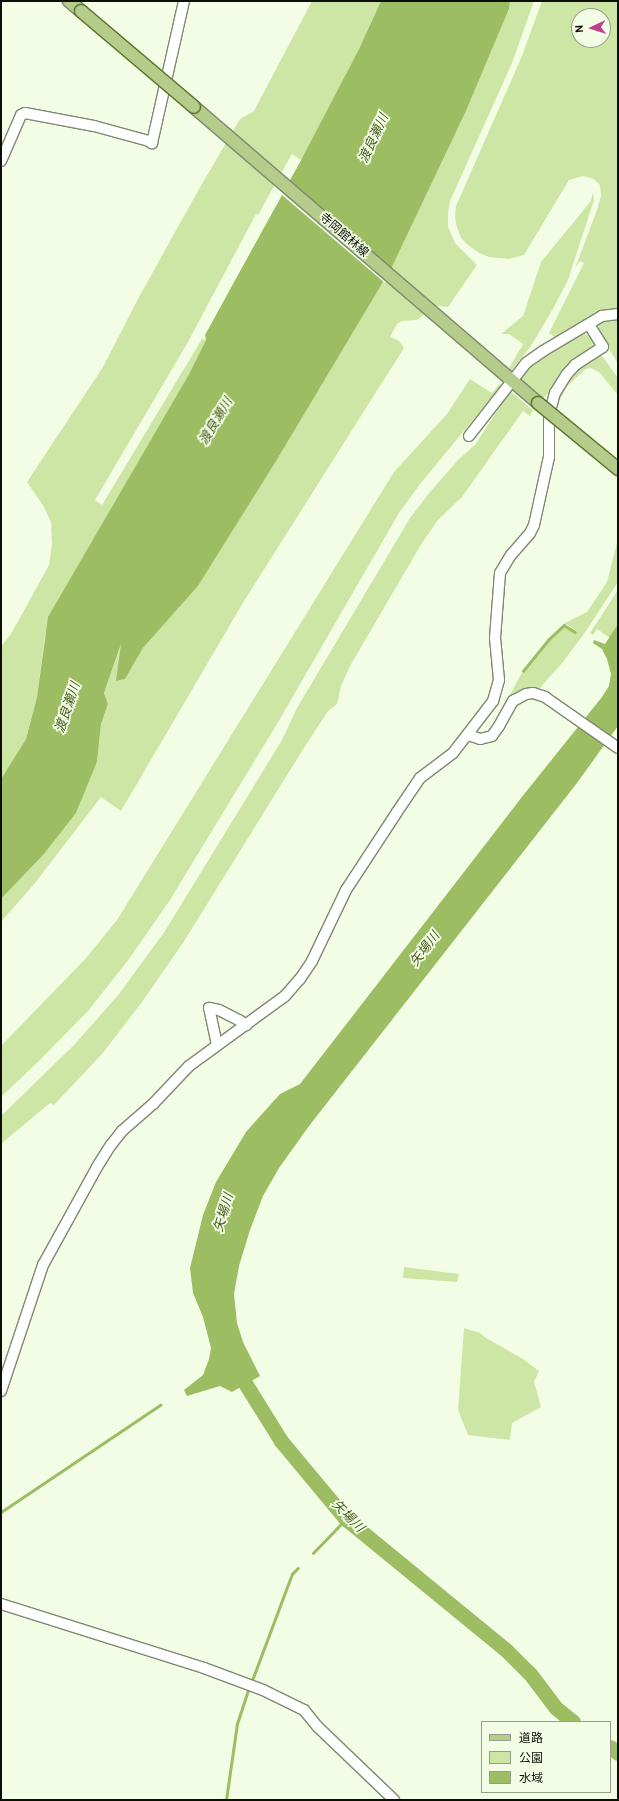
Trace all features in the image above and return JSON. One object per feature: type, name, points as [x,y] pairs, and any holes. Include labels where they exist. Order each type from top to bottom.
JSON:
[{"type":"main road","name":"寺岡館林線","points":[[69,1],[509,379],[618,469]]},
{"type":"street","points":[[1,161],[21,115],[25,113],[94,126],[152,143],[184,1]]},
{"type":"street","points":[[469,436],[509,379],[526,363],[543,351],[602,316],[618,314]]},
{"type":"street","points":[[1,1391],[33,1289],[43,1265],[97,1167],[122,1131],[153,1104],[189,1066],[285,996],[300,979],[312,961],[346,890],[420,778],[453,753],[493,701],[498,686],[499,673],[495,638],[499,580],[505,564],[530,533],[534,525],[549,457],[549,415],[555,393],[567,374],[575,365],[603,346],[589,325]]},
{"type":"street","points":[[468,735],[480,740],[492,736],[513,701],[519,696],[533,693],[545,697],[618,748]]},
{"type":"street","points":[[217,1045],[209,1008],[219,1010],[246,1025]]},
{"type":"street","points":[[1,1604],[204,1668],[263,1690],[304,1710],[318,1727],[394,1800]]},
{"type":"green space","points":[[312,1],[381,1],[359,49],[301,160],[292,154],[258,215],[256,214],[188,342],[95,500],[102,505],[202,339],[206,340],[188,376],[45,634],[37,697],[26,739],[1,779],[1,646],[11,634],[49,565],[52,544],[51,522],[44,507],[27,482],[103,367],[139,297],[199,189],[240,119],[254,111]]},
{"type":"green space","points":[[510,1],[534,1],[512,63],[450,201],[448,213],[448,227],[455,243],[477,265],[448,307],[435,306],[417,320],[402,321],[397,324],[390,337],[399,341],[404,348],[244,601],[121,811],[101,797],[35,883],[1,922],[1,899],[44,854],[76,813],[97,762],[101,724],[108,704],[104,693],[122,642],[117,681],[125,679],[143,648],[198,586],[278,458],[392,267],[466,111],[509,9]]},
{"type":"green space","points":[[542,1],[618,1],[618,309],[610,309],[598,313],[557,339],[549,333],[584,263],[580,261],[575,268],[601,196],[600,185],[594,179],[583,176],[569,180],[524,255],[509,259],[489,257],[479,253],[461,238],[456,224],[456,206],[522,56]]},
{"type":"green space","points":[[593,192],[594,200],[568,280],[531,346],[510,372],[508,370],[523,344],[509,334],[501,334],[523,316],[541,262],[591,201]]},
{"type":"green space","points":[[618,318],[618,364],[598,329],[600,321]]},
{"type":"green space","points":[[581,334],[589,335],[593,340],[594,346],[566,369],[551,391],[541,400],[519,382],[520,375],[529,368]]},
{"type":"green space","points":[[600,353],[618,378],[618,395],[599,372],[591,368],[586,369],[567,386],[555,410],[559,394],[565,383],[581,365]]},
{"type":"green space","points":[[470,379],[492,393],[500,383],[501,386],[420,484],[399,513],[277,724],[170,900],[129,959],[88,1011],[1,1097],[1,1046],[87,957],[117,920],[394,472],[447,414]]},
{"type":"green space","points":[[510,391],[533,410],[530,416],[523,411],[462,497],[438,520],[422,543],[350,666],[341,686],[337,704],[328,711],[302,751],[183,943],[142,1002],[102,1054],[54,1105],[50,1103],[1,1144],[1,1116],[75,1044],[119,994],[165,931],[282,740],[297,708],[410,518],[430,492],[459,459],[475,445]]},
{"type":"green space","points":[[618,539],[618,582],[586,631],[563,662],[538,690],[526,688],[516,692],[507,700],[523,671],[548,640],[562,626],[574,633],[577,631],[565,623],[587,612],[607,582]]},
{"type":"green space","points":[[618,590],[618,624],[610,638],[597,629],[593,635],[590,633]]},
{"type":"green space","points":[[404,1267],[459,1274],[457,1282],[403,1278]]},
{"type":"green space","points":[[464,1328],[480,1333],[523,1359],[539,1371],[534,1382],[541,1407],[512,1423],[510,1440],[468,1435],[458,1410]]},
{"type":"water","name":"渡良瀬川","points":[[381,1],[510,1],[509,9],[466,111],[392,267],[278,458],[198,586],[143,648],[125,679],[116,681],[121,644],[104,693],[108,704],[101,724],[97,762],[76,813],[44,854],[1,899],[1,779],[26,739],[37,697],[48,617],[188,376],[206,340],[205,335],[301,160],[359,49]]},
{"type":"water","points":[[618,624],[618,726],[577,783],[309,1126],[279,1168],[263,1196],[250,1230],[239,1266],[234,1294],[237,1323],[243,1342],[260,1376],[232,1392],[220,1386],[187,1396],[184,1390],[203,1375],[209,1359],[211,1348],[203,1317],[193,1293],[190,1268],[203,1215],[216,1182],[246,1132],[280,1094],[300,1084],[525,793],[602,697],[609,686],[611,674],[607,659],[602,649],[593,643],[594,640],[605,644]]},
{"type":"pier","points":[[300,159],[301,160],[288,183],[392,272],[385,283],[282,195],[203,337],[203,334]]},
{"type":"waterway","points":[[523,671],[548,640],[564,625],[575,632]]},
{"type":"waterway","name":"矢場川","points":[[235,1367],[281,1441],[346,1519],[507,1651],[531,1675],[556,1708],[572,1721]]},
{"type":"waterway","points":[[1,1512],[160,1405]]},
{"type":"waterway","points":[[313,1553],[346,1519]]},
{"type":"waterway","points":[[251,1683],[292,1574],[298,1568]]},
{"type":"waterway","points":[[226,1800],[237,1724],[249,1687]]},
{"type":"waterway","name":"矢場川","points":[[611,1748],[618,1753]]}]
